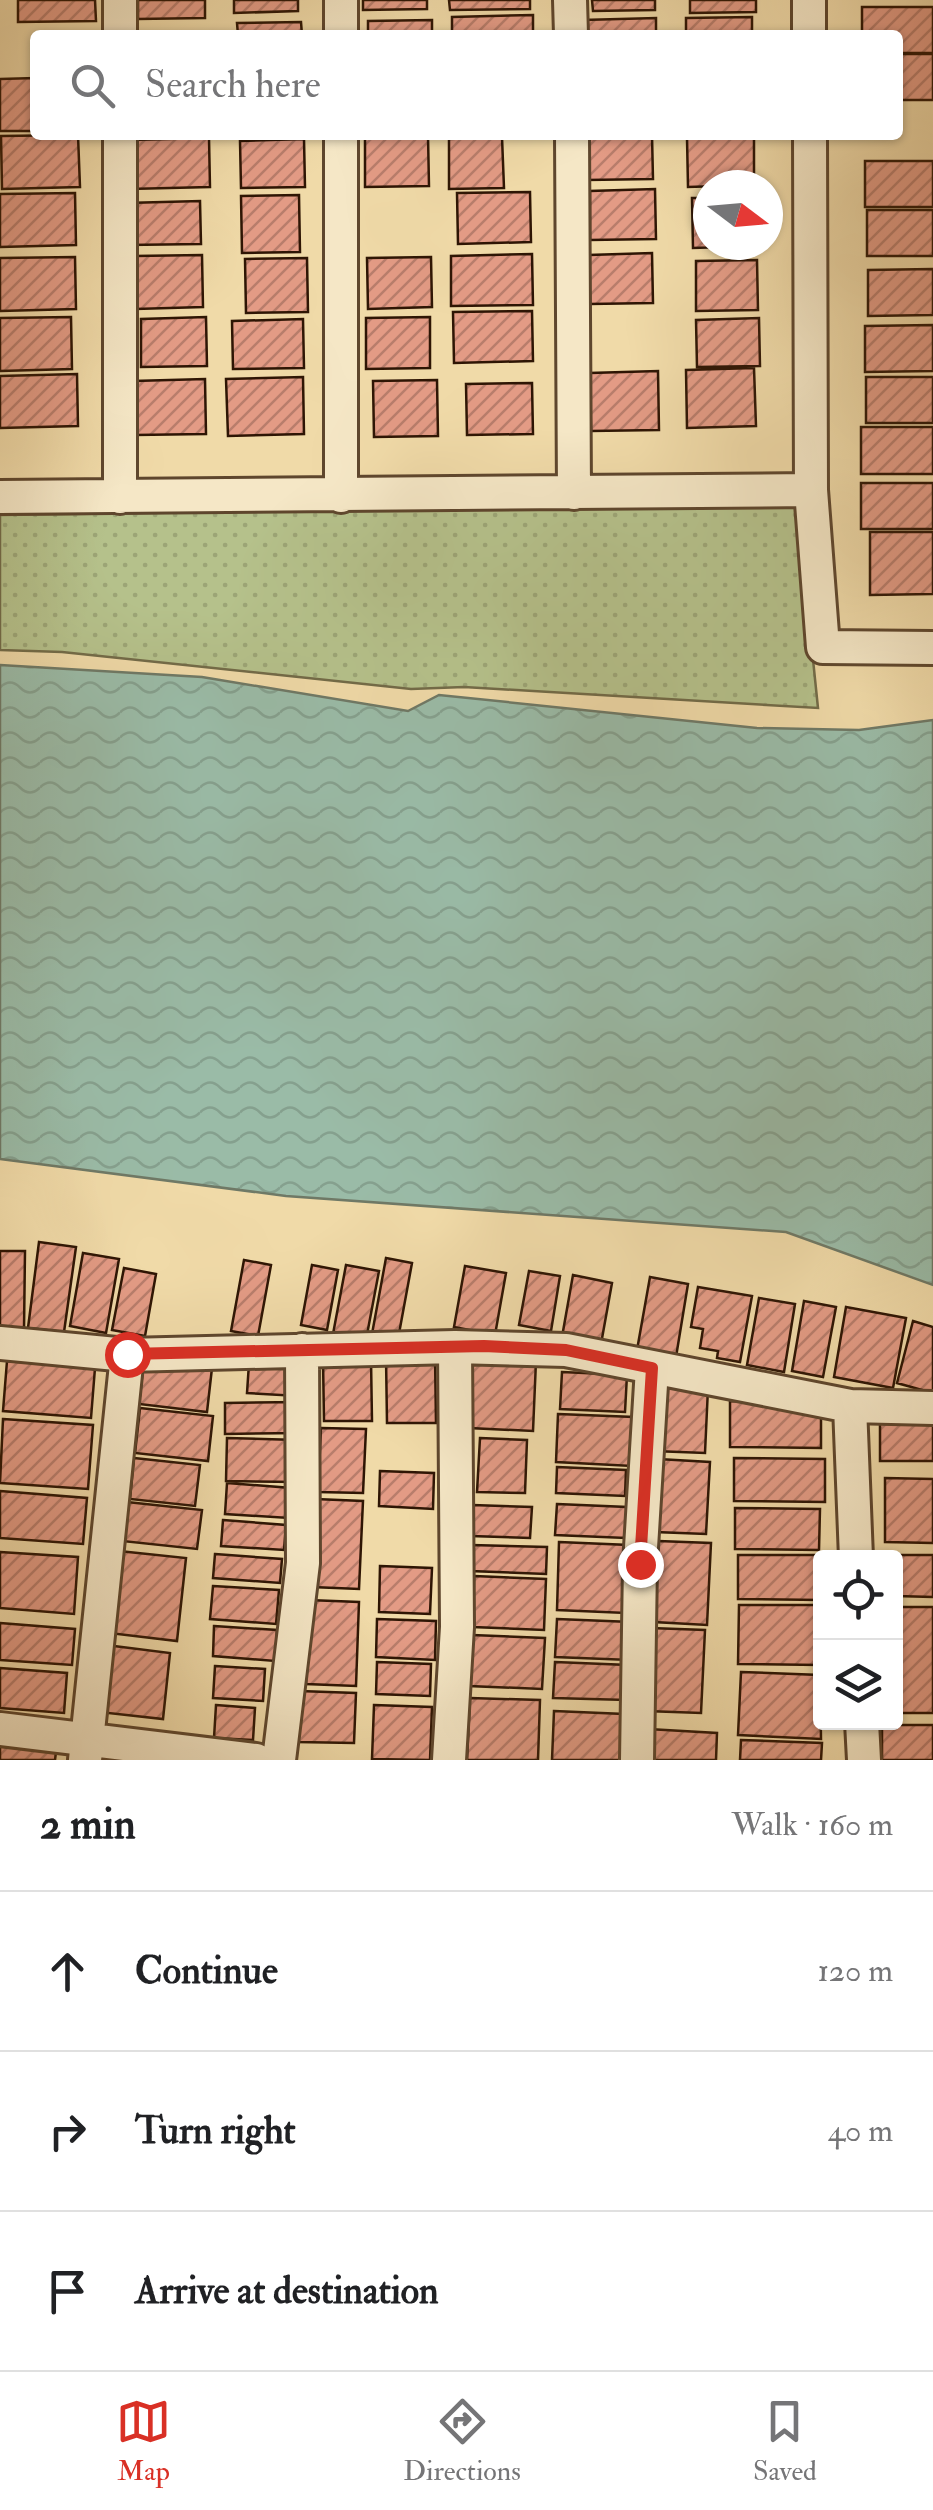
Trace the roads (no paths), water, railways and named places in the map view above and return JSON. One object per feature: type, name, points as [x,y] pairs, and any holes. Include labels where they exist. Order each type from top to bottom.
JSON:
[{"type":"street","points":[[120,0],[120,30]]},
{"type":"street","points":[[341,0],[341,30]]},
{"type":"street","points":[[570,0],[571,30]]},
{"type":"street","points":[[809,0],[809,30]]},
{"type":"street","points":[[120,140],[120,497]]},
{"type":"street","points":[[341,140],[341,496]]},
{"type":"street","points":[[572,140],[574,493]]},
{"type":"street","points":[[810,140],[810,490],[823,647],[933,648]]},
{"type":"street","points":[[0,498],[810,490]]},
{"type":"street","points":[[0,1343],[127,1354],[456,1346],[566,1350],[850,1406],[933,1408]]},
{"type":"street","points":[[449,1760],[457,1627],[456,1346]]},
{"type":"street","points":[[279,1760],[303,1563],[302,1350]]},
{"type":"street","points":[[86,1750],[127,1354]]},
{"type":"street","points":[[637,1760],[640,1564],[652,1368]]},
{"type":"street","points":[[850,1406],[856,1550]]},
{"type":"street","points":[[0,1729],[86,1750],[256,1760]]},
{"type":"street","points":[[862,1730],[864,1760]]},
{"type":"water","points":[[0,665],[202,677],[408,711],[439,695],[757,728],[859,730],[933,720],[933,1285],[786,1232],[286,1196],[0,1159]]}]
